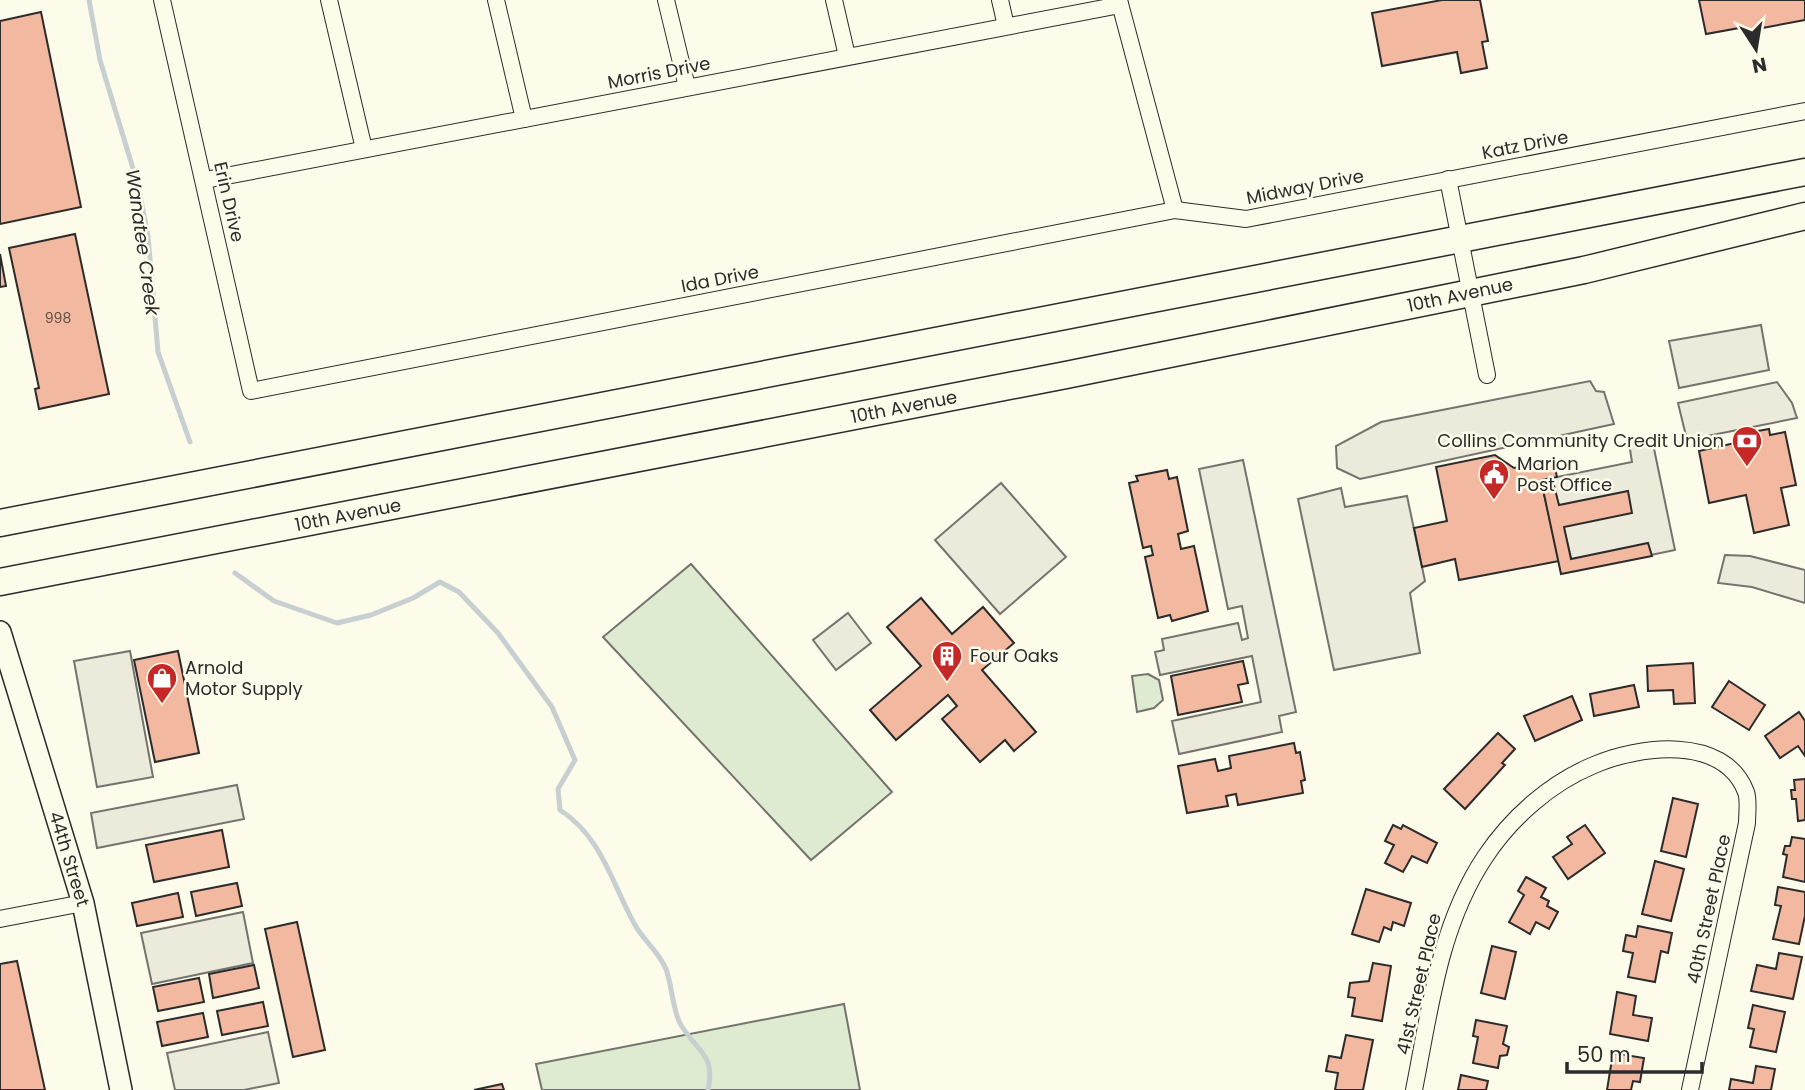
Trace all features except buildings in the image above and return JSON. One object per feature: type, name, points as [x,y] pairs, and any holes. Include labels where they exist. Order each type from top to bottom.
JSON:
[{"type":"main road","points":[[0,523],[1805,172]]},
{"type":"main road","name":"10th Avenue","points":[[0,582],[1039,381],[1584,270],[1805,216]]},
{"type":"street","name":"Erin Drive","points":[[162,0],[251,391],[273,387]]},
{"type":"street","points":[[329,0],[365,149]]},
{"type":"street","points":[[496,0],[524,119]]},
{"type":"street","points":[[666,0],[687,87]]},
{"type":"street","points":[[834,0],[847,56]]},
{"type":"street","points":[[1000,0],[1006,26]]},
{"type":"street","name":"Morris Drive","points":[[205,180],[1120,2]]},
{"type":"street","points":[[1120,2],[1175,209]]},
{"type":"street","name":"Katz Drive","points":[[1448,179],[1805,111]]},
{"type":"street","points":[[1448,179],[1487,375]]},
{"type":"street","name":"Midway Drive","points":[[1175,209],[1246,219],[1448,179]]},
{"type":"street","name":"Ida Drive","points":[[273,387],[1175,209]]},
{"type":"street","name":"44th Street","points":[[0,632],[83,903],[121,1090]]},
{"type":"street","name":"41st Street Place","points":[[1415,1090],[1450,925],[1464,890],[1512,821],[1539,798],[1593,765],[1626,755],[1653,751],[1705,752]]},
{"type":"street","name":"40th Street Place","points":[[1690,1090],[1747,824],[1746,793],[1731,768],[1705,752]]},
{"type":"street","points":[[0,919],[83,903]]},
{"type":"green space","points":[[691,564],[892,792],[811,860],[603,637]]},
{"type":"green space","points":[[1148,674],[1159,680],[1163,700],[1154,708],[1137,712],[1132,676]]},
{"type":"green space","points":[[844,1004],[860,1090],[542,1090],[536,1064]]},
{"type":"shaded area","points":[[1761,325],[1769,370],[1679,388],[1669,341]]},
{"type":"shaded area","points":[[1590,381],[1596,391],[1604,392],[1614,424],[1360,479],[1337,468],[1336,446],[1381,422]]},
{"type":"shaded area","points":[[1777,382],[1792,403],[1797,418],[1687,440],[1678,403]]},
{"type":"shaded area","points":[[1652,439],[1675,550],[1574,571],[1552,478],[1632,462],[1629,443]]},
{"type":"shaded area","points":[[1243,460],[1296,712],[1279,716],[1282,732],[1179,754],[1172,721],[1261,702],[1252,656],[1160,675],[1155,652],[1164,650],[1162,639],[1238,623],[1242,640],[1248,638],[1242,606],[1228,609],[1199,469]]},
{"type":"shaded area","points":[[1001,483],[1066,557],[1000,614],[935,540]]},
{"type":"shaded area","points":[[1341,488],[1345,507],[1407,496],[1425,581],[1410,593],[1420,653],[1334,670],[1298,499]]},
{"type":"shaded area","points":[[1725,555],[1750,556],[1805,570],[1805,603],[1752,587],[1718,583]]},
{"type":"shaded area","points":[[848,613],[871,643],[836,670],[813,640]]},
{"type":"shaded area","points":[[130,651],[153,777],[97,787],[74,661]]},
{"type":"shaded area","points":[[237,785],[244,819],[97,848],[91,813]]},
{"type":"shaded area","points":[[243,912],[253,963],[152,984],[141,933]]},
{"type":"shaded area","points":[[268,1032],[279,1083],[244,1090],[175,1090],[167,1053]]},
{"type":"waterway","name":"Wanatee Creek","points":[[89,0],[100,60],[138,185],[148,236],[158,352],[190,442]]},
{"type":"waterway","name":"Wanatee Creek","points":[[235,573],[274,601],[337,623],[371,615],[413,598],[440,582],[459,592],[498,633],[552,707],[575,760],[558,789],[560,810],[574,821],[596,847],[635,925],[663,963],[678,1020],[707,1061],[710,1078],[708,1090]]},
{"type":"place","name":"Collins Community Credit Union","points":[[1747,468]]},
{"type":"place","name":"Marion Post Office","points":[[1494,501]]},
{"type":"place","name":"Four Oaks","points":[[947,683]]},
{"type":"place","name":"Arnold Motor Supply","points":[[162,705]]}]
